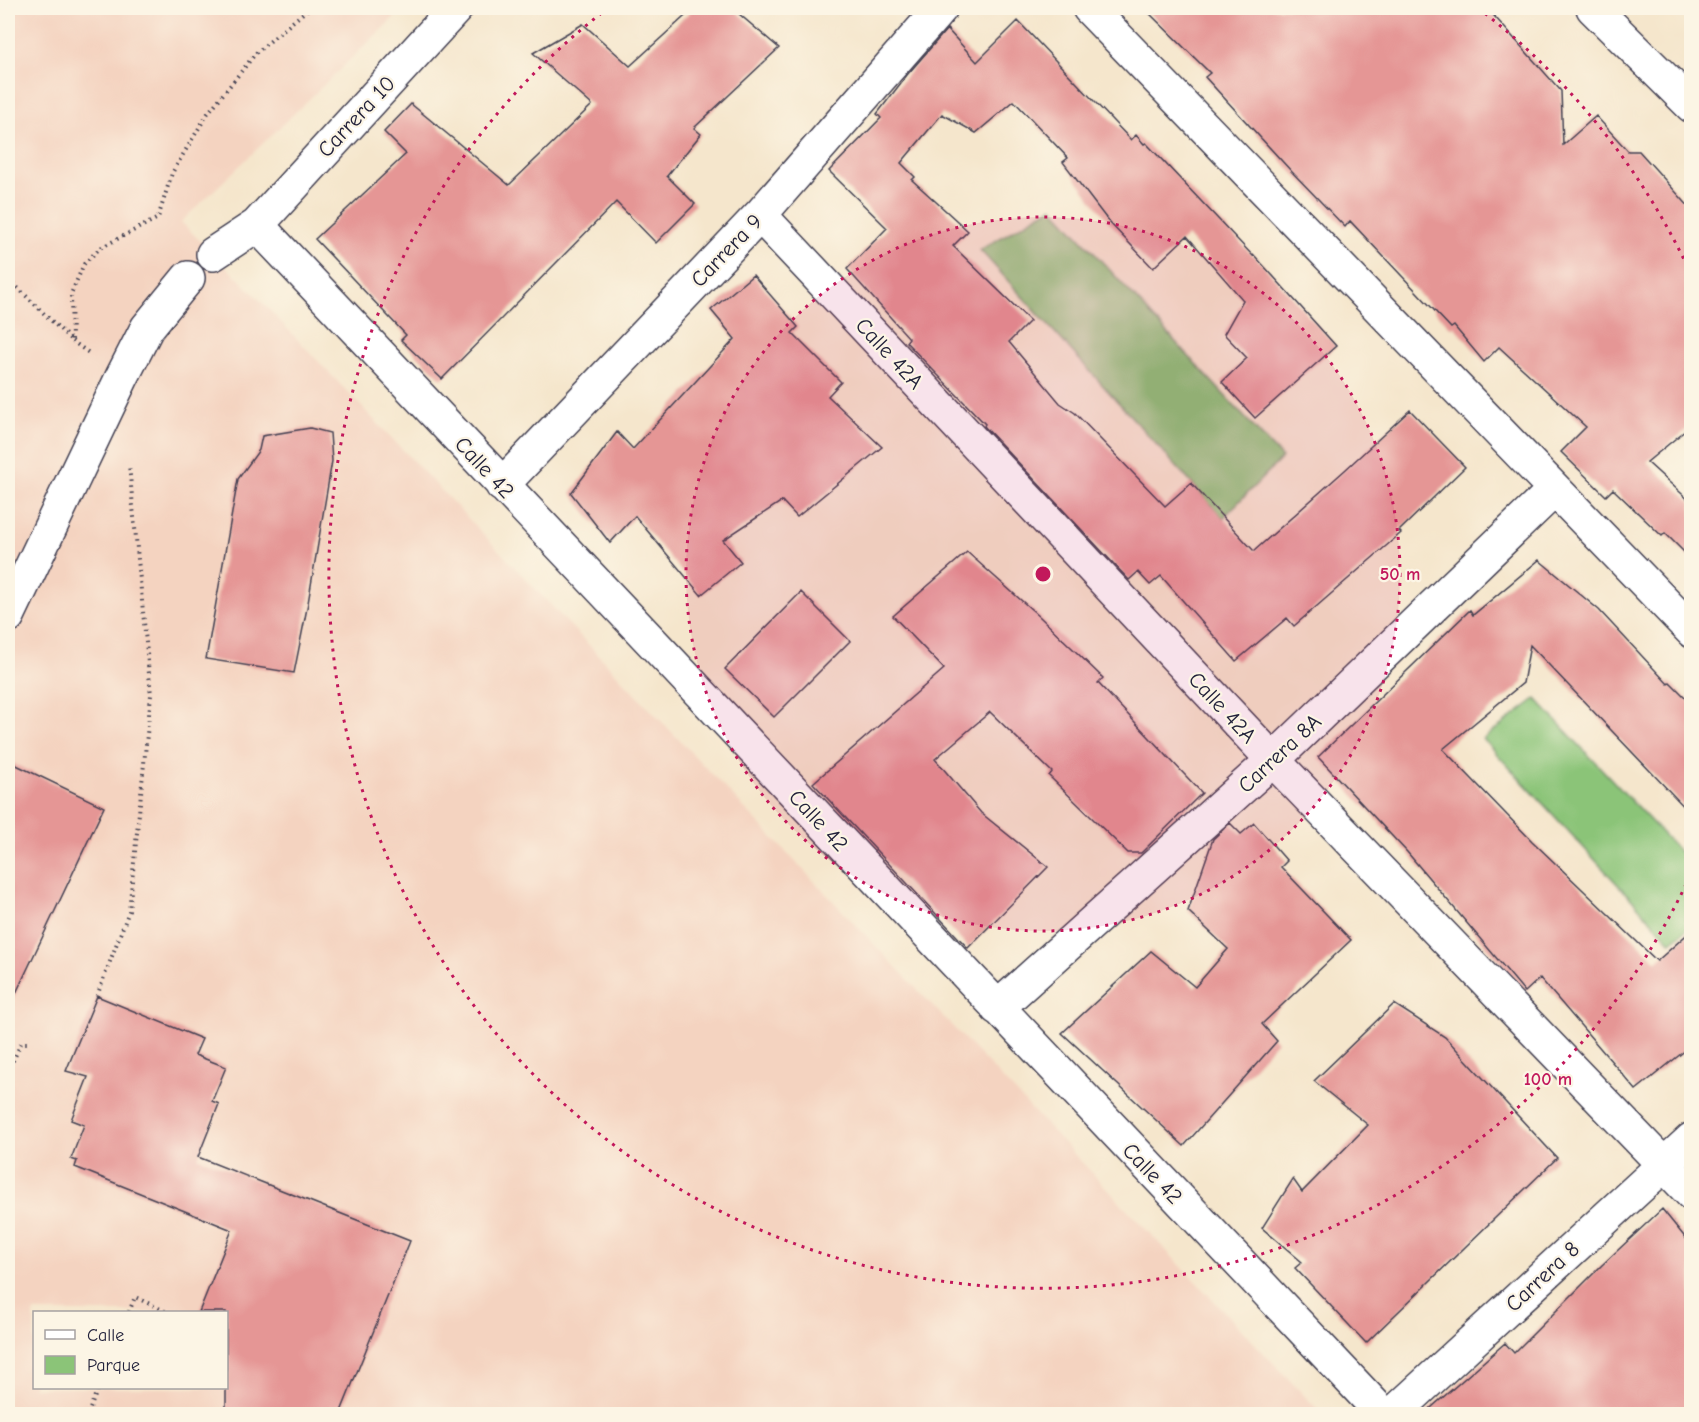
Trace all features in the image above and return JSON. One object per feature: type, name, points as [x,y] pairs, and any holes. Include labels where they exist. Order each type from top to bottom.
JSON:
[{"type":"street","name":"Carrera 10","points":[[213,254],[257,225],[456,8]]},
{"type":"street","name":"Carrera 9","points":[[502,485],[760,215],[941,8]]},
{"type":"street","points":[[1089,8],[1692,631]]},
{"type":"street","points":[[1593,8],[1692,106]]},
{"type":"street","name":"Calle 42A","points":[[760,215],[1273,760],[1692,1194]]},
{"type":"street","name":"Calle 42","points":[[257,225],[1383,1414]]},
{"type":"street","points":[[8,616],[147,328],[188,278]]},
{"type":"street","name":"Carrera 8A","points":[[997,1008],[1273,760],[1554,490]]},
{"type":"street","name":"Carrera 8","points":[[1393,1414],[1692,1139]]},
{"type":"path","points":[[8,280],[14,283],[72,341],[71,294],[84,264],[100,248],[158,218],[172,173],[208,113],[256,53],[309,8]]},
{"type":"path","points":[[97,996],[129,910],[150,695],[128,455]]},
{"type":"path","points":[[8,1072],[21,1043],[30,1043]]},
{"type":"path","points":[[129,1311],[135,1297],[165,1311]]},
{"type":"path","points":[[87,1414],[99,1389]]},
{"type":"shaded area","points":[[8,8],[404,8],[181,222],[256,296],[1322,1414],[8,1414]]},
{"type":"green space","points":[[1052,207],[1282,458],[1223,518],[980,250]]},
{"type":"green space","points":[[1536,699],[1691,864],[1691,926],[1671,942],[1483,739]]},
{"type":"building","points":[[694,8],[732,8],[779,48],[694,128],[701,134],[667,176],[695,204],[656,243],[616,202],[442,379],[401,340],[406,335],[315,239],[406,154],[384,132],[411,104],[509,185],[592,105],[533,53],[583,24],[630,66]]},
{"type":"building","points":[[1144,8],[1487,8],[1561,91],[1563,145],[1596,116],[1628,151],[1639,151],[1692,210],[1692,425],[1647,462],[1692,503],[1692,560],[1665,533],[1662,536],[1613,489],[1606,496],[1561,452],[1586,427],[1499,347],[1484,362],[1454,326],[1451,328],[1350,221],[1345,227],[1292,172],[1205,77],[1210,73]]},
{"type":"building","points":[[1018,21],[1131,140],[1136,135],[1144,144],[1146,143],[1254,255],[1336,346],[1255,418],[1222,382],[1247,358],[1224,334],[1243,300],[1187,236],[1153,268],[1109,222],[1063,162],[1068,158],[1014,101],[976,133],[942,114],[901,163],[915,177],[912,180],[968,231],[953,246],[1030,321],[1009,342],[1060,403],[1075,413],[1165,506],[1191,483],[1254,551],[1410,410],[1465,467],[1399,531],[1401,533],[1294,626],[1287,618],[1236,661],[1161,576],[1150,585],[1138,572],[1129,580],[906,342],[909,338],[847,269],[887,228],[829,171],[881,118],[877,114],[947,29],[977,62]]},
{"type":"building","points":[[753,275],[798,327],[792,333],[841,382],[828,396],[882,447],[797,517],[782,501],[723,540],[741,562],[701,595],[635,516],[610,543],[571,493],[617,432],[633,449],[735,339],[711,310]]},
{"type":"building","points":[[310,428],[330,433],[332,461],[294,673],[206,659],[238,479],[259,450],[262,436]]},
{"type":"building","points":[[967,552],[1040,617],[1103,678],[1098,683],[1202,793],[1141,853],[1128,853],[1049,776],[1052,772],[990,712],[935,759],[981,813],[1048,867],[968,948],[813,783],[944,669],[893,616]]},
{"type":"building","points":[[1539,560],[1599,610],[1668,684],[1670,682],[1692,704],[1692,815],[1530,645],[1523,683],[1443,749],[1532,841],[1657,961],[1692,930],[1692,1045],[1636,1090],[1540,978],[1525,992],[1407,852],[1318,757],[1470,610],[1473,615]]},
{"type":"building","points":[[801,592],[850,641],[774,717],[725,669]]},
{"type":"building","points":[[8,761],[104,807],[8,1010]]},
{"type":"building","points":[[1230,823],[1241,834],[1254,823],[1287,861],[1281,867],[1351,940],[1262,1024],[1277,1041],[1184,1146],[1062,1033],[1151,951],[1195,987],[1228,949],[1188,911],[1213,839]]},
{"type":"building","points":[[97,996],[202,1039],[195,1055],[226,1067],[212,1101],[219,1104],[198,1157],[410,1241],[340,1414],[226,1414],[228,1311],[199,1311],[232,1230],[75,1167],[77,1161],[71,1159],[84,1125],[71,1120],[88,1077],[66,1071]]},
{"type":"building","points":[[1394,1004],[1445,1037],[1557,1158],[1366,1343],[1295,1268],[1302,1262],[1262,1228],[1293,1179],[1302,1192],[1368,1125],[1314,1081]]},
{"type":"building","points":[[1662,1209],[1692,1246],[1692,1414],[1424,1414],[1505,1343],[1514,1353]]}]
